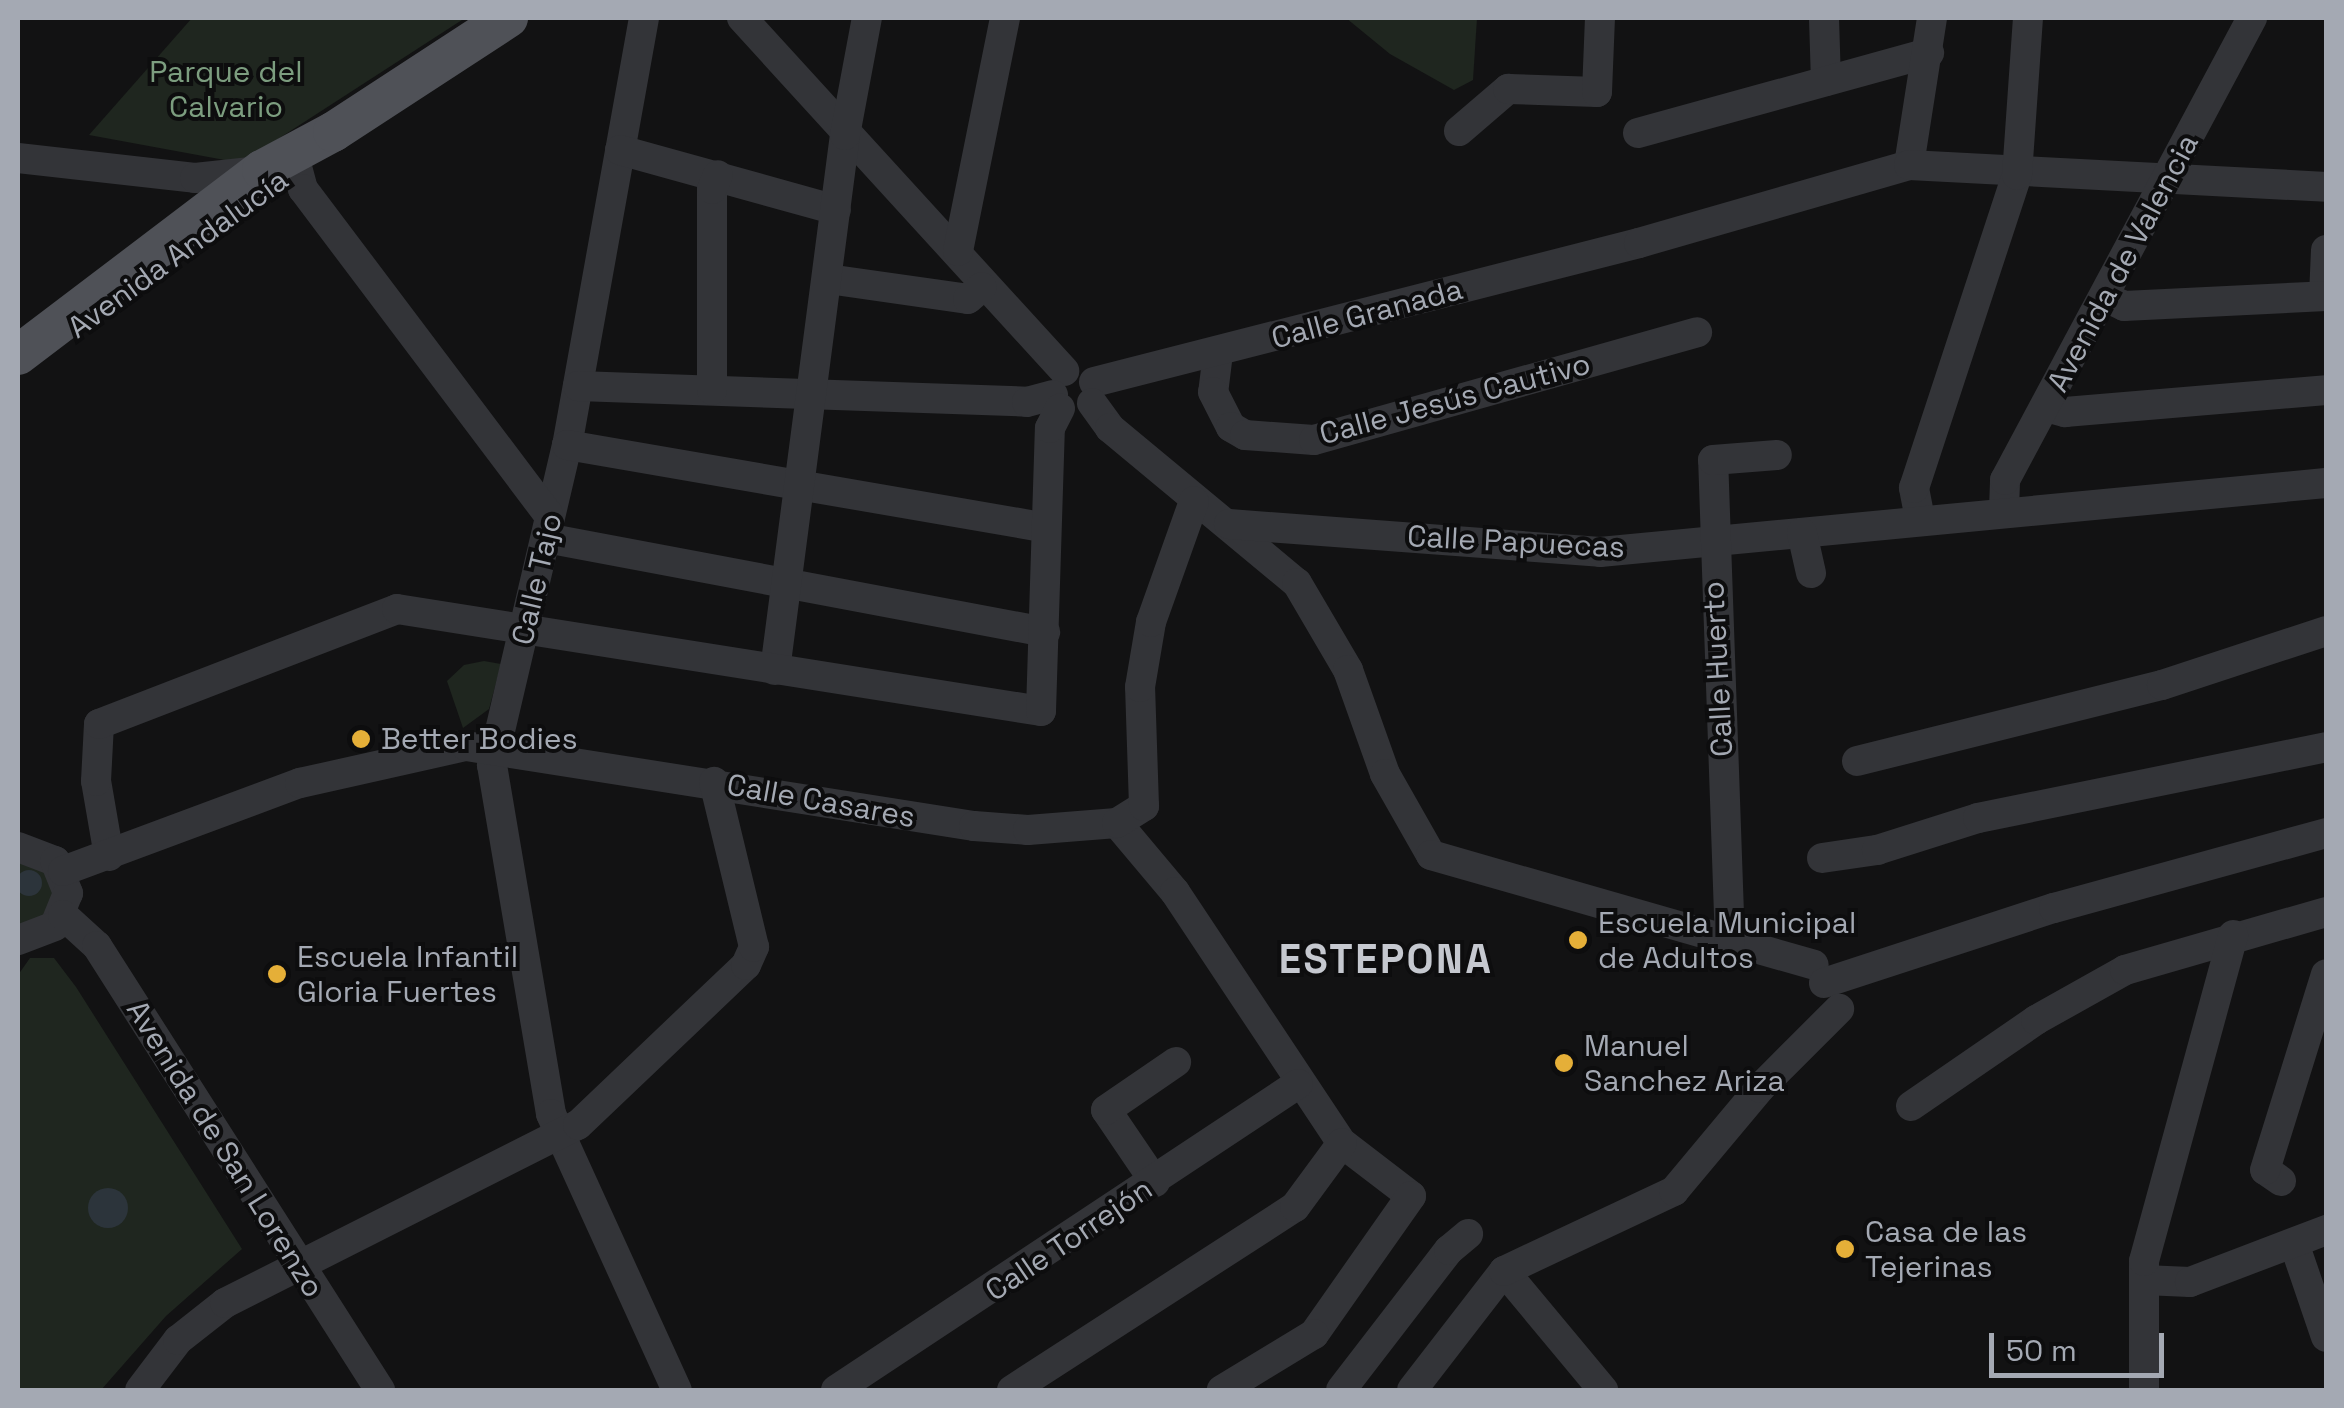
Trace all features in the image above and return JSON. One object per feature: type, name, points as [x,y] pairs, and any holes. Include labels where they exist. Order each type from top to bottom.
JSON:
[{"type":"main road","name":"Avenida Andalucía","points":[[18,355],[186,227],[508,18]]},
{"type":"main road","name":"Avenida Andalucía","points":[[18,371],[151,276],[279,169]]},
{"type":"street","name":"Calle Tajo","points":[[644,18],[567,446],[494,748],[495,784],[558,1139],[677,1390]]},
{"type":"street","points":[[742,18],[846,135],[958,251],[1059,391]]},
{"type":"street","points":[[775,670],[846,135],[867,18]]},
{"type":"street","points":[[958,251],[1005,18]]},
{"type":"street","points":[[1459,131],[1493,96],[1519,88],[1597,92],[1600,18]]},
{"type":"street","points":[[1824,18],[1826,81]]},
{"type":"street","points":[[1932,18],[1909,164],[2017,175],[2326,188]]},
{"type":"street","points":[[1920,518],[1914,488],[2017,175],[2028,18]]},
{"type":"street","name":"Avenida de Valencia","points":[[2004,510],[2005,480],[2252,18]]},
{"type":"street","points":[[1638,134],[1929,53]]},
{"type":"street","points":[[620,150],[836,210]]},
{"type":"street","name":"Calle Granada","points":[[1059,391],[1078,413],[1093,392],[1218,353],[1638,243],[1909,164]]},
{"type":"street","points":[[25,166],[162,176],[279,169],[303,189],[505,458],[547,526],[786,583],[1045,632]]},
{"type":"street","points":[[151,276],[184,240],[186,227],[179,195],[162,176]]},
{"type":"street","points":[[712,390],[712,189],[718,176]]},
{"type":"street","points":[[2105,298],[2124,306],[2325,296],[2326,250]]},
{"type":"street","points":[[828,280],[968,299],[982,287]]},
{"type":"street","name":"Calle Jesús Cautivo","points":[[1218,353],[1213,392],[1231,427],[1244,435],[1314,440],[1698,332]]},
{"type":"street","points":[[578,386],[1027,402],[1059,391]]},
{"type":"street","points":[[2046,407],[2065,412],[2326,390]]},
{"type":"street","points":[[108,856],[96,781],[99,724],[380,612],[419,608],[775,670],[1041,711],[1050,428],[1059,391]]},
{"type":"street","points":[[1093,392],[1110,428],[1297,583],[1332,638],[1385,774],[1431,855],[1730,943],[1826,985]]},
{"type":"street","points":[[505,458],[542,462],[567,446],[1046,528]]},
{"type":"street","name":"Calle Huerto","points":[[1730,943],[1712,541],[1713,460],[1777,455]]},
{"type":"street","name":"Calle Papuecas","points":[[1230,524],[1600,552],[2004,510],[2326,483]]},
{"type":"street","points":[[1194,501],[1151,622],[1140,687],[1144,806],[1117,823],[1175,892],[1298,1084],[1342,1142],[1411,1196],[1314,1334],[1222,1390]]},
{"type":"street","points":[[1802,532],[1811,573]]},
{"type":"street","points":[[1857,761],[2162,685],[2326,631]]},
{"type":"street","points":[[1822,858],[1877,850],[1978,818],[2326,747]]},
{"type":"street","name":"Calle Casares","points":[[63,872],[300,784],[445,749],[494,748],[974,826],[1117,823]]},
{"type":"street","points":[[140,1390],[200,1318],[295,1264],[558,1139],[746,965],[754,947],[714,782]]},
{"type":"street","points":[[1412,1390],[1504,1272],[1674,1191],[1760,1088],[1826,985],[2054,908],[2326,833]]},
{"type":"street","points":[[18,846],[44,853],[63,872],[68,893],[63,915],[44,935],[18,940]]},
{"type":"street","points":[[1911,1106],[2036,1020],[2126,970],[2234,935],[2326,912]]},
{"type":"street","name":"Avenida de San Lorenzo","points":[[63,915],[97,946],[295,1264],[380,1390]]},
{"type":"street","points":[[2144,1390],[2144,1280],[2234,935]]},
{"type":"street","points":[[2281,1182],[2265,1170],[2324,992]]},
{"type":"street","points":[[1155,1182],[1106,1110],[1176,1062]]},
{"type":"street","name":"Calle Torrejón","points":[[836,1390],[1298,1084]]},
{"type":"street","points":[[1012,1390],[1294,1207],[1342,1142]]},
{"type":"street","points":[[2144,1280],[2190,1282],[2326,1230]]},
{"type":"street","points":[[1314,1334],[1348,1382],[1468,1234]]},
{"type":"street","points":[[2294,1243],[2326,1337]]},
{"type":"street","points":[[1504,1272],[1604,1390]]},
{"type":"green space","name":"Parque del Calvario","points":[[192,18],[465,18],[241,163],[89,135]]},
{"type":"green space","points":[[1346,18],[1477,18],[1473,80],[1454,90],[1390,54]]},
{"type":"green space","points":[[484,661],[501,664],[489,709],[463,728],[447,681],[464,665]]},
{"type":"green space","points":[[18,859],[38,864],[53,881],[51,913],[18,929]]},
{"type":"green space","points":[[30,958],[54,958],[76,987],[242,1249],[166,1316],[101,1390],[18,1390],[18,975]]},
{"type":"shaded area","points":[[29,870],[38,874],[42,883],[38,892],[29,896],[20,892],[16,883],[20,874]]},
{"type":"shaded area","points":[[108,1188],[122,1194],[128,1208],[122,1222],[108,1228],[94,1222],[88,1208],[94,1194]]},
{"type":"place","name":"Better Bodies","points":[[361,739]]},
{"type":"place","name":"Escuela Municipal de Adultos","points":[[1578,940]]},
{"type":"place","name":"Escuela Infantil Gloria Fuertes","points":[[277,974]]},
{"type":"place","name":"Manuel Sanchez Ariza","points":[[1564,1063]]},
{"type":"place","name":"Casa de las Tejerinas","points":[[1845,1249]]},
{"type":"district","name":"ESTEPONA","points":[[1386,960]]}]
